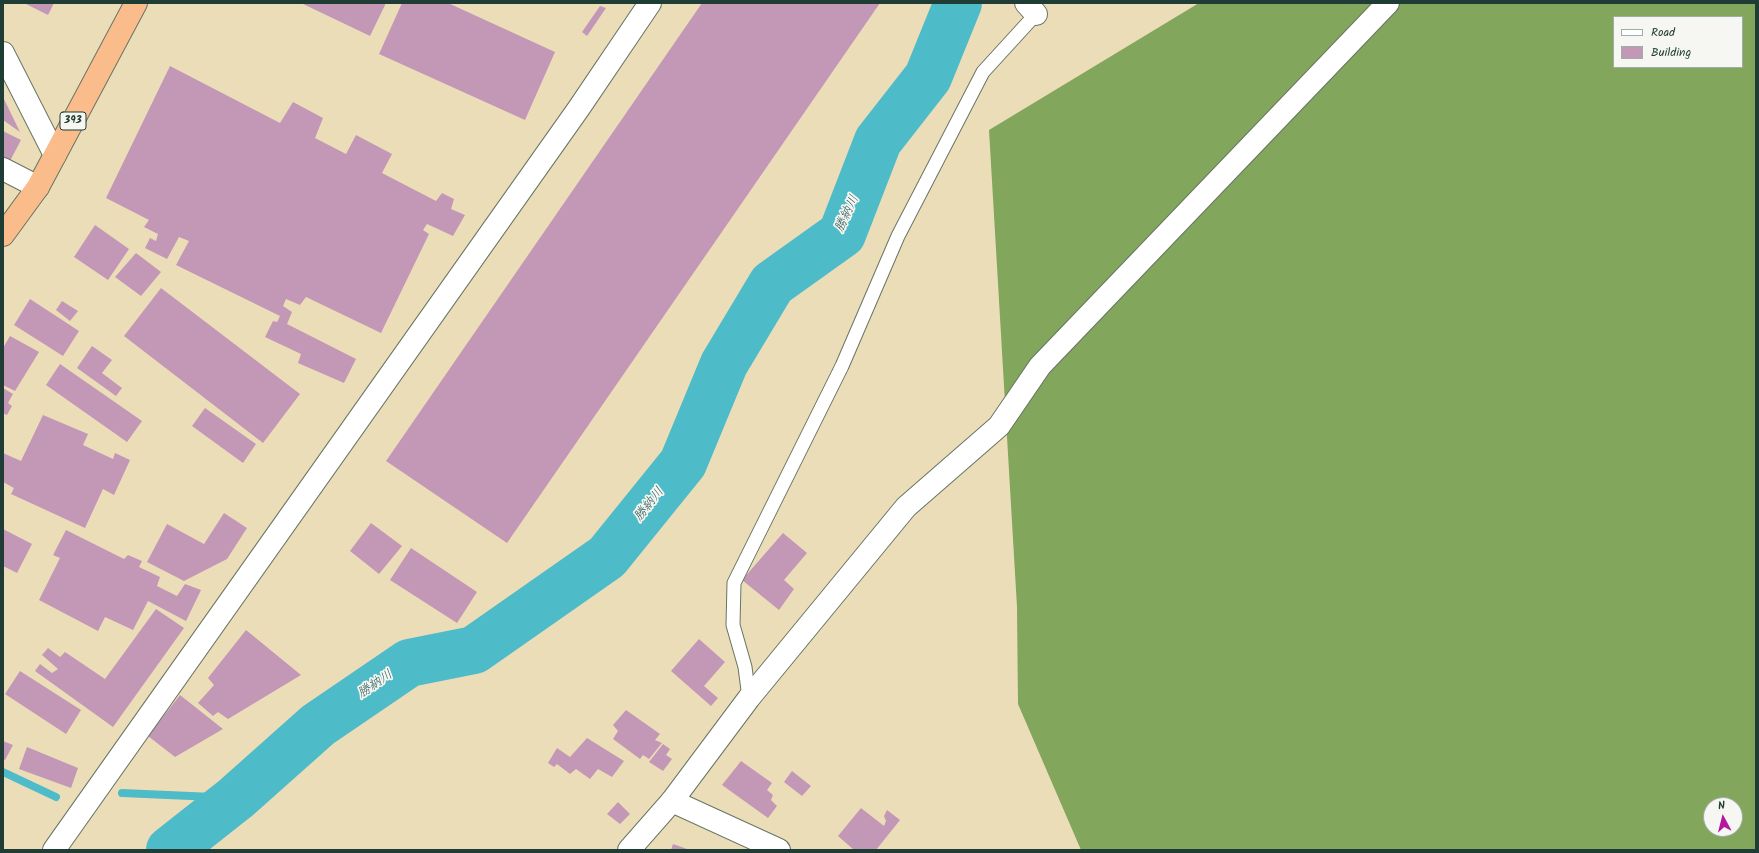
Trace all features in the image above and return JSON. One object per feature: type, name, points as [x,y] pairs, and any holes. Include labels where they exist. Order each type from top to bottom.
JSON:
[{"type":"highway","name":"393","points":[[3,235],[38,187],[136,3]]},
{"type":"street","points":[[54,850],[579,108],[650,3]]},
{"type":"street","points":[[629,850],[672,801],[749,698],[906,507],[1000,426],[1040,366],[1388,3]]},
{"type":"street","points":[[4,58],[55,155]]},
{"type":"street","points":[[3,169],[38,187]]},
{"type":"street","points":[[672,801],[779,850]]},
{"type":"lane","points":[[749,698],[745,667],[733,625],[734,582],[842,366],[898,236],[984,72],[1032,8]]},
{"type":"green space","points":[[1199,3],[1756,3],[1756,850],[1081,850],[1018,704],[1017,607],[989,130]]},
{"type":"building","points":[[24,3],[54,3],[48,15]]},
{"type":"building","points":[[301,3],[386,3],[370,36]]},
{"type":"building","points":[[402,3],[448,3],[555,52],[525,120],[379,54]]},
{"type":"building","points":[[702,3],[880,3],[507,543],[386,461]]},
{"type":"building","points":[[600,6],[606,8],[587,36],[582,32]]},
{"type":"building","points":[[170,66],[280,123],[293,102],[323,118],[315,138],[346,154],[356,135],[392,154],[382,173],[436,201],[442,193],[454,199],[451,209],[465,215],[453,236],[427,224],[423,230],[429,234],[381,333],[306,297],[300,305],[286,299],[283,306],[292,312],[287,324],[356,359],[344,383],[298,363],[301,354],[265,337],[273,321],[277,322],[280,316],[176,265],[189,241],[179,237],[167,259],[145,248],[150,238],[156,241],[158,234],[144,227],[149,220],[106,198]]},
{"type":"building","points":[[3,97],[20,132],[3,120]]},
{"type":"building","points":[[3,131],[21,140],[10,161],[3,157]]},
{"type":"building","points":[[95,225],[129,249],[108,280],[74,257]]},
{"type":"building","points":[[136,253],[161,272],[141,296],[115,277]]},
{"type":"building","points":[[161,288],[300,394],[263,443],[124,336]]},
{"type":"building","points":[[30,299],[79,331],[63,356],[14,325]]},
{"type":"building","points":[[62,301],[78,311],[70,321],[56,310]]},
{"type":"building","points":[[10,336],[39,352],[15,391],[3,385],[3,348]]},
{"type":"building","points":[[92,346],[112,360],[102,373],[122,388],[116,396],[77,368]]},
{"type":"building","points":[[60,364],[142,421],[127,442],[46,385]]},
{"type":"building","points":[[3,388],[13,394],[8,403],[12,406],[7,415],[3,413]]},
{"type":"building","points":[[205,408],[256,444],[243,463],[192,426]]},
{"type":"building","points":[[43,415],[88,434],[83,445],[113,459],[115,453],[130,460],[114,495],[103,489],[85,528],[11,494],[14,488],[3,482],[3,453],[21,461]]},
{"type":"building","points":[[224,513],[247,528],[227,559],[184,581],[147,562],[167,524],[204,544]]},
{"type":"building","points":[[371,523],[402,546],[379,574],[350,551]]},
{"type":"building","points":[[3,529],[32,544],[17,573],[3,566]]},
{"type":"building","points":[[66,530],[124,559],[128,555],[142,561],[139,567],[160,577],[157,586],[177,596],[185,584],[201,590],[186,621],[148,601],[133,630],[105,617],[98,631],[39,600],[60,558],[53,555]]},
{"type":"building","points":[[783,533],[807,553],[784,580],[794,589],[779,610],[742,580]]},
{"type":"building","points":[[411,548],[477,592],[457,623],[390,580]]},
{"type":"building","points":[[156,609],[184,628],[113,727],[35,671],[40,664],[52,673],[58,669],[42,655],[48,648],[60,657],[65,652],[105,679]]},
{"type":"building","points":[[246,630],[301,675],[228,719],[218,712],[213,716],[198,703],[214,685],[208,678]]},
{"type":"building","points":[[699,639],[725,662],[704,686],[718,698],[711,706],[671,671]]},
{"type":"building","points":[[20,671],[81,710],[66,734],[5,694]]},
{"type":"building","points":[[180,695],[223,729],[175,757],[148,736]]},
{"type":"building","points":[[626,710],[660,734],[655,740],[662,743],[649,759],[643,755],[640,759],[613,739],[618,731],[613,725]]},
{"type":"building","points":[[587,738],[624,761],[612,777],[598,769],[590,779],[576,769],[570,774],[557,764],[554,767],[548,763],[557,748],[570,757]]},
{"type":"building","points":[[3,741],[13,745],[5,760],[3,759]]},
{"type":"building","points":[[663,744],[670,749],[666,755],[672,759],[663,771],[649,762]]},
{"type":"building","points":[[27,747],[78,768],[71,788],[19,769]]},
{"type":"building","points":[[741,761],[772,783],[767,790],[773,795],[771,800],[777,806],[768,818],[722,785]]},
{"type":"building","points":[[792,771],[811,786],[802,796],[784,782]]},
{"type":"building","points":[[618,802],[630,814],[620,824],[607,814]]},
{"type":"building","points":[[861,808],[884,826],[886,821],[884,816],[887,810],[900,820],[876,850],[854,850],[838,836]]},
{"type":"building","points":[[673,844],[690,850],[671,850]]},
{"type":"waterway","name":"勝納川","points":[[170,850],[236,798],[318,725],[409,663],[474,650],[607,557],[683,463],[724,364],[772,284],[842,234],[878,141],[928,77],[958,3]]},
{"type":"waterway","points":[[3,772],[56,797]]},
{"type":"waterway","points":[[122,793],[236,798]]}]
